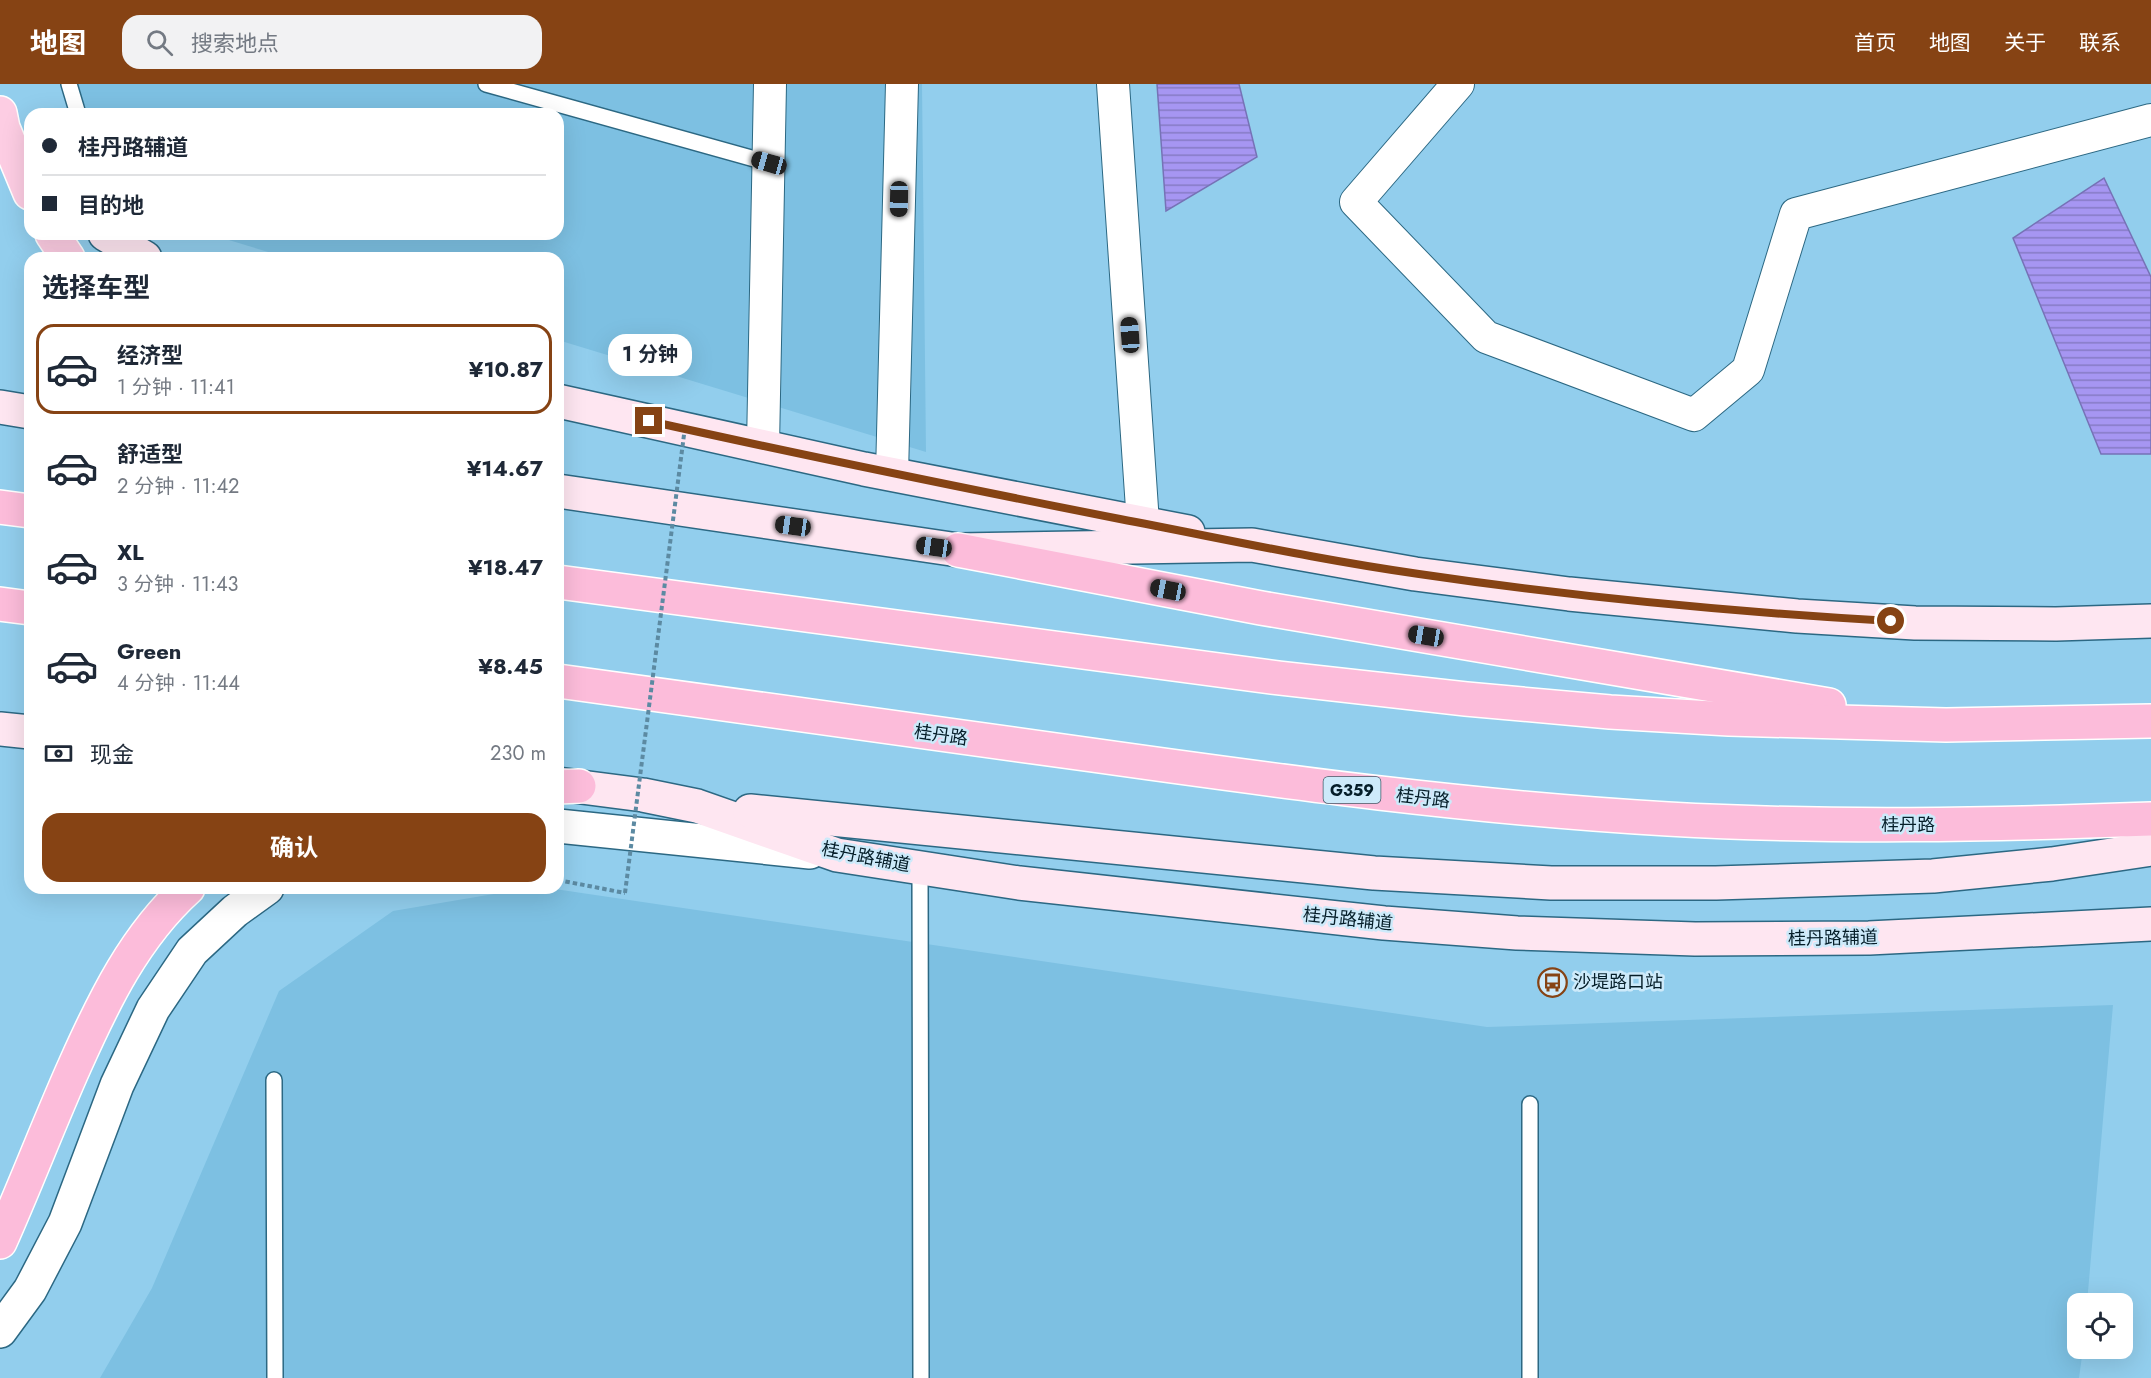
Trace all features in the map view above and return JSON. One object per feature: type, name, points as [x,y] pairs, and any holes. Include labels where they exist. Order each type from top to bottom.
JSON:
[{"type":"highway","points":[[0,507],[24,510]]},
{"type":"highway","points":[[958,550],[1261,608],[1946,725]]},
{"type":"highway","points":[[564,583],[1256,675],[1466,699],[1610,712],[1729,719],[1946,725],[2151,721]]},
{"type":"highway","points":[[0,604],[24,607]]},
{"type":"highway","name":"桂丹路","points":[[564,682],[1259,779],[1490,806],[1770,824],[1910,826],[2151,819]]},
{"type":"highway","points":[[0,1242],[98,1012],[127,960],[166,908],[181,894]]},
{"type":"main road","points":[[4,127],[24,156]]},
{"type":"main road","points":[[4,127],[24,178]]},
{"type":"main road","points":[[117,240],[136,252]]},
{"type":"main road","points":[[564,402],[892,474],[1252,545],[1415,574],[1569,594],[1797,616],[1915,623],[2056,624],[2151,621]]},
{"type":"main road","points":[[0,407],[24,411]]},
{"type":"main road","points":[[564,492],[958,550],[1252,545]]},
{"type":"main road","points":[[0,729],[24,731]]},
{"type":"main road","name":"桂丹路辅道","points":[[565,786],[643,795],[697,806],[837,855],[1019,883],[1384,924],[1517,933],[1695,939],[1869,938],[2151,924]]},
{"type":"main road","points":[[697,806],[1374,873],[1551,883],[1716,883],[1933,876],[2052,864],[2151,849]]},
{"type":"street","points":[[763,446],[770,84]]},
{"type":"street","points":[[892,474],[902,84]]},
{"type":"street","points":[[1113,84],[1143,523]]},
{"type":"street","points":[[1458,84],[1356,202],[1486,337],[1694,415],[1748,370],[1796,214],[2151,120]]},
{"type":"street","points":[[564,827],[837,855]]},
{"type":"street","points":[[0,1331],[30,1290],[65,1223],[117,1085],[153,1009],[192,951],[235,911],[259,894]]},
{"type":"lane","points":[[69,84],[76,108]]},
{"type":"lane","points":[[486,84],[769,163]]},
{"type":"lane","points":[[920,868],[921,1378]]},
{"type":"lane","points":[[274,1080],[275,1378]]},
{"type":"lane","points":[[1530,1104],[1530,1378]]},
{"type":"path","points":[[564,881],[625,893],[685,427]]},
{"type":"shaded area","points":[[69,84],[922,84],[926,452],[564,342],[564,252],[268,252],[229,240],[564,240],[564,108],[86,108]]},
{"type":"shaded area","points":[[1157,84],[1239,84],[1257,157],[1166,211]]},
{"type":"shaded area","points":[[2104,178],[2151,277],[2151,454],[2101,454],[2013,238]]},
{"type":"shaded area","points":[[564,890],[1487,1027],[2113,1005],[2088,1293],[2067,1293],[2067,1359],[2082,1359],[2079,1378],[100,1378],[152,1288],[279,991],[393,911],[494,894],[564,894]]},
{"type":"place","name":"沙堤路口站","points":[[1552,982]]},
{"type":"route","points":[[649,421],[864,469],[1313,557],[1415,574],[1569,594],[1797,616],[1891,621]]}]
